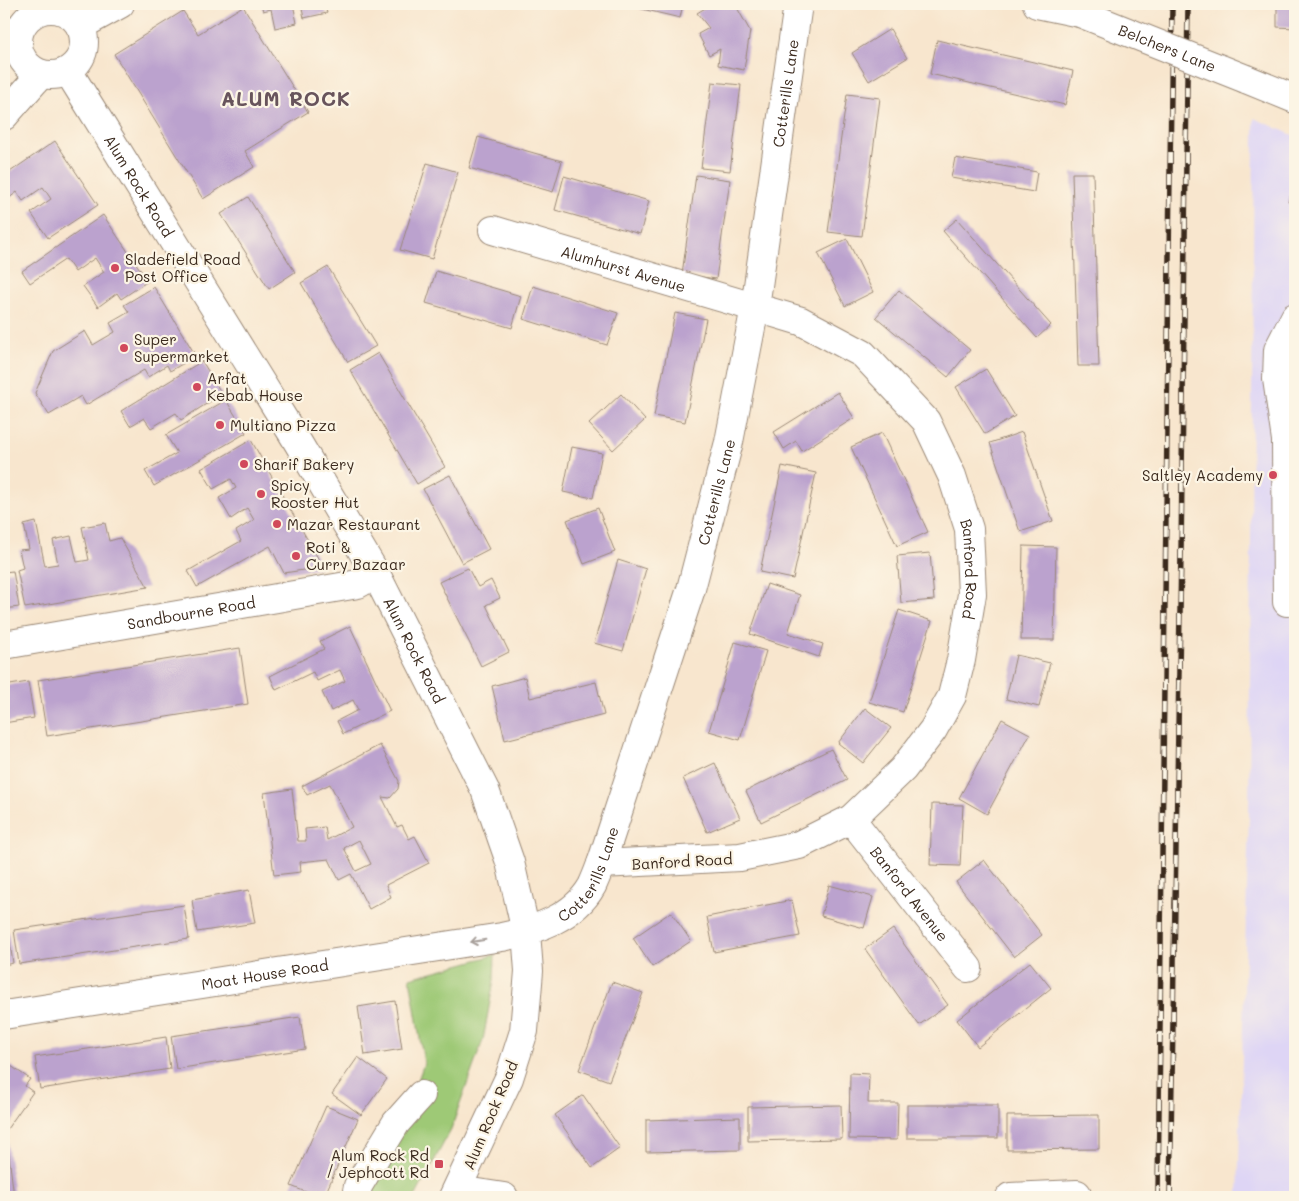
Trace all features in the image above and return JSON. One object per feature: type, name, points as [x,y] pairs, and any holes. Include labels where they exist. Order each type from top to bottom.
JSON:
[{"type":"street","points":[[80,26],[120,4]]},
{"type":"street","name":"Cotterills Lane","points":[[526,932],[552,922],[574,907],[584,898],[592,886],[692,589],[729,442],[756,308],[798,4]]},
{"type":"street","name":"Belchers Lane","points":[[1037,4],[1080,13],[1295,99]]},
{"type":"street","points":[[47,7],[70,15],[80,26],[84,40],[83,51],[78,62],[68,71],[54,75],[41,74],[30,67],[22,57],[12,26],[25,22],[34,14],[47,7]]},
{"type":"street","name":"Alum Rock Road","points":[[68,71],[284,419],[376,574],[485,790],[510,862],[526,932],[529,971],[524,1031],[509,1078],[455,1194]]},
{"type":"street","points":[[4,116],[41,74]]},
{"type":"street","name":"Alumhurst Avenue","points":[[493,230],[756,308]]},
{"type":"street","name":"Banford Road","points":[[600,864],[740,857],[799,845],[851,818],[903,769],[933,730],[952,696],[961,660],[972,594],[969,529],[952,476],[926,421],[863,354],[801,321],[756,308]]},
{"type":"street","points":[[1287,602],[1286,440],[1277,379],[1278,350],[1295,317]]},
{"type":"street","name":"Sandbourne Road","points":[[4,645],[358,584],[376,574]]},
{"type":"street","name":"Banford Avenue","points":[[851,818],[968,968]]},
{"type":"street","name":"Moat House Road","points":[[4,1015],[526,932]]},
{"type":"street","points":[[356,1197],[358,1186],[396,1123],[422,1094]]},
{"type":"street","points":[[455,1194],[504,1197]]},
{"type":"street","points":[[1010,1197],[1077,1194]]},
{"type":"shaded area","name":"Saltley Academy","points":[[1254,118],[1295,136],[1295,1197],[1238,1197],[1249,815]]},
{"type":"green space","points":[[495,955],[494,980],[483,1040],[451,1129],[415,1197],[367,1197],[398,1139],[424,1063],[410,978]]},
{"type":"building","points":[[261,4],[293,4],[297,23],[275,28],[271,9],[263,11]]},
{"type":"building","points":[[301,4],[324,4],[327,13],[304,18]]},
{"type":"building","points":[[621,4],[683,4],[680,18]]},
{"type":"building","points":[[712,4],[735,4],[750,31],[744,70],[718,65],[720,49],[709,55],[698,34],[709,28],[697,13]]},
{"type":"building","points":[[1277,4],[1295,4],[1295,28],[1277,27]]},
{"type":"building","points":[[243,6],[308,112],[245,151],[254,167],[203,199],[114,54],[183,11],[198,34]]},
{"type":"building","points":[[890,29],[907,58],[869,81],[852,53]]},
{"type":"building","points":[[937,40],[1073,71],[1065,105],[930,74]]},
{"type":"building","points":[[712,82],[741,85],[730,171],[701,168]]},
{"type":"building","points":[[847,94],[880,98],[862,236],[828,232]]},
{"type":"building","points":[[478,137],[562,161],[553,192],[469,168]]},
{"type":"building","points":[[55,141],[98,205],[48,238],[31,213],[51,199],[43,187],[23,201],[17,192],[8,199],[4,193],[4,176]]},
{"type":"building","points":[[955,158],[1037,172],[1034,192],[951,178]]},
{"type":"building","points":[[427,163],[458,172],[432,259],[400,250]]},
{"type":"building","points":[[1072,173],[1093,173],[1099,366],[1078,366]]},
{"type":"building","points":[[696,175],[730,180],[716,279],[682,274]]},
{"type":"building","points":[[564,176],[649,201],[640,234],[555,210]]},
{"type":"building","points":[[1295,185],[1295,205],[1288,202]]},
{"type":"building","points":[[248,197],[295,272],[269,289],[221,214]]},
{"type":"building","points":[[103,215],[148,281],[121,299],[117,293],[98,307],[83,286],[104,272],[95,258],[75,272],[66,259],[30,283],[22,271]]},
{"type":"building","points":[[957,219],[1051,325],[1037,338],[943,231]]},
{"type":"building","points":[[847,239],[873,292],[845,306],[818,253]]},
{"type":"building","points":[[328,267],[376,346],[348,362],[301,283]]},
{"type":"building","points":[[436,271],[521,296],[512,328],[426,303]]},
{"type":"building","points":[[533,286],[618,313],[607,345],[523,319]]},
{"type":"building","name":"Super Supermarket","points":[[154,287],[196,356],[170,371],[167,365],[148,377],[144,370],[86,405],[81,396],[49,415],[35,393],[53,351],[85,331],[93,345],[115,332],[110,323],[129,312],[124,305]]},
{"type":"building","points":[[899,290],[970,350],[948,377],[876,317]]},
{"type":"building","points":[[675,313],[706,319],[685,422],[654,416]]},
{"type":"building","points":[[378,353],[445,467],[417,484],[350,370]]},
{"type":"building","points":[[202,361],[222,394],[181,420],[176,413],[151,428],[144,418],[130,426],[121,411]]},
{"type":"building","points":[[1295,361],[1295,392],[1283,386]]},
{"type":"building","points":[[986,369],[1015,416],[985,434],[956,387]]},
{"type":"building","points":[[838,392],[854,418],[802,451],[796,441],[784,449],[774,432]]},
{"type":"building","points":[[621,394],[645,420],[613,450],[589,424]]},
{"type":"building","points":[[226,400],[246,433],[154,486],[145,471],[177,453],[166,435]]},
{"type":"building","points":[[1022,432],[1053,521],[1020,532],[990,443]]},
{"type":"building","points":[[882,433],[928,532],[897,546],[851,447]]},
{"type":"building","points":[[251,440],[323,567],[284,573],[270,546],[197,587],[188,571],[241,541],[236,531],[254,520],[247,508],[231,519],[219,498],[236,488],[231,479],[213,489],[201,469]]},
{"type":"building","points":[[572,447],[602,453],[593,498],[563,492]]},
{"type":"building","points":[[782,466],[816,473],[793,579],[760,572]]},
{"type":"building","points":[[450,475],[489,549],[462,563],[423,489]]},
{"type":"building","points":[[598,508],[615,552],[584,564],[567,520]]},
{"type":"building","points":[[36,522],[45,566],[58,564],[53,540],[71,536],[77,562],[89,560],[82,527],[105,523],[109,541],[120,538],[148,587],[25,608],[17,570],[23,568],[19,550],[29,549],[24,525]]},
{"type":"building","points":[[1023,546],[1056,547],[1054,640],[1021,640]]},
{"type":"building","points":[[930,553],[934,600],[901,603],[897,556]]},
{"type":"building","points":[[618,560],[646,569],[623,651],[594,643]]},
{"type":"building","points":[[468,568],[478,587],[491,580],[500,598],[486,605],[509,652],[481,666],[439,582]]},
{"type":"building","points":[[13,571],[19,607],[4,609],[4,572]]},
{"type":"building","points":[[767,584],[800,595],[788,633],[823,644],[819,657],[750,634]]},
{"type":"building","points":[[899,610],[932,621],[903,712],[869,702]]},
{"type":"building","points":[[350,626],[390,711],[343,734],[337,721],[358,710],[353,700],[331,711],[322,692],[345,681],[340,670],[317,681],[313,672],[276,690],[270,676],[324,649],[320,641]]},
{"type":"building","points":[[735,642],[766,651],[740,740],[709,731]]},
{"type":"building","points":[[240,648],[248,704],[47,736],[38,680]]},
{"type":"building","points":[[1016,655],[1050,663],[1039,707],[1006,699]]},
{"type":"building","points":[[525,677],[530,698],[596,682],[604,715],[505,740],[492,686]]},
{"type":"building","points":[[28,682],[34,718],[4,723],[4,686]]},
{"type":"building","points":[[865,708],[891,728],[863,763],[838,743]]},
{"type":"building","points":[[1002,719],[1030,734],[987,814],[959,798]]},
{"type":"building","points":[[380,745],[399,781],[398,789],[390,798],[382,797],[397,827],[402,825],[409,839],[415,836],[429,863],[386,885],[391,897],[369,909],[351,874],[339,880],[329,859],[300,862],[301,872],[274,875],[264,793],[292,789],[298,841],[306,841],[305,829],[325,827],[327,840],[352,827],[330,784],[307,795],[302,786]],"holes":[[[359,840],[371,864],[356,871],[344,848]]]},
{"type":"building","points":[[831,749],[847,780],[761,822],[746,791]]},
{"type":"building","points":[[715,763],[740,818],[707,832],[683,778]]},
{"type":"building","points":[[932,804],[963,805],[960,866],[930,865]]},
{"type":"building","points":[[984,860],[1042,935],[1014,957],[956,882]]},
{"type":"building","points":[[829,885],[873,897],[864,928],[821,916]]},
{"type":"building","points":[[249,890],[255,923],[197,932],[192,900]]},
{"type":"building","points":[[792,900],[800,936],[714,952],[707,917]]},
{"type":"building","points":[[184,905],[189,939],[19,964],[14,930]]},
{"type":"building","points":[[671,912],[691,941],[652,967],[633,938]]},
{"type":"building","points":[[893,929],[948,1005],[919,1025],[865,949]]},
{"type":"building","points":[[8,931],[13,963],[4,965],[4,932]]},
{"type":"building","points":[[1030,962],[1051,988],[978,1047],[957,1020]]},
{"type":"building","points":[[612,982],[643,993],[609,1081],[579,1070]]},
{"type":"building","points":[[395,1001],[402,1049],[365,1055],[358,1007]]},
{"type":"building","points":[[300,1017],[305,1049],[176,1069],[171,1036]]},
{"type":"building","points":[[166,1037],[170,1069],[40,1089],[35,1057]]},
{"type":"building","points":[[358,1057],[387,1079],[361,1115],[332,1094]]},
{"type":"building","points":[[11,1066],[30,1079],[25,1086],[33,1092],[7,1129],[4,1126],[4,1077]]},
{"type":"building","points":[[850,1073],[869,1074],[868,1103],[898,1103],[897,1140],[849,1139]]},
{"type":"building","points":[[583,1095],[620,1148],[592,1168],[555,1115]]},
{"type":"building","points":[[841,1105],[842,1139],[748,1141],[748,1107]]},
{"type":"building","points":[[907,1105],[998,1105],[998,1138],[907,1138]]},
{"type":"building","points":[[326,1106],[358,1119],[324,1197],[318,1197],[291,1186]]},
{"type":"building","points":[[1099,1115],[1099,1149],[1007,1150],[1007,1116]]},
{"type":"building","points":[[740,1117],[740,1150],[646,1152],[646,1120]]},
{"type":"building","points":[[6,1134],[14,1197],[4,1197],[4,1135]]},
{"type":"railway","points":[[1158,1197],[1172,4]]},
{"type":"railway","points":[[1170,1197],[1188,4]]},
{"type":"place","name":"Sladefield Road Post Office","points":[[115,268]]},
{"type":"place","name":"Super Supermarket","points":[[124,348]]},
{"type":"place","name":"Arfat Kebab House","points":[[197,387]]},
{"type":"place","name":"Multiano Pizza","points":[[220,425]]},
{"type":"place","name":"Sharif Bakery","points":[[244,464]]},
{"type":"place","name":"Saltley Academy","points":[[1273,475]]},
{"type":"place","name":"Spicy Rooster Hut","points":[[261,494]]},
{"type":"place","name":"Mazar Restaurant","points":[[277,524]]},
{"type":"place","name":"Roti & Curry Bazaar","points":[[296,556]]},
{"type":"place","name":"Alum Rock Rd / Jephcott Rd","points":[[439,1164]]},
{"type":"district","name":"ALUM ROCK","points":[[286,98]]}]
